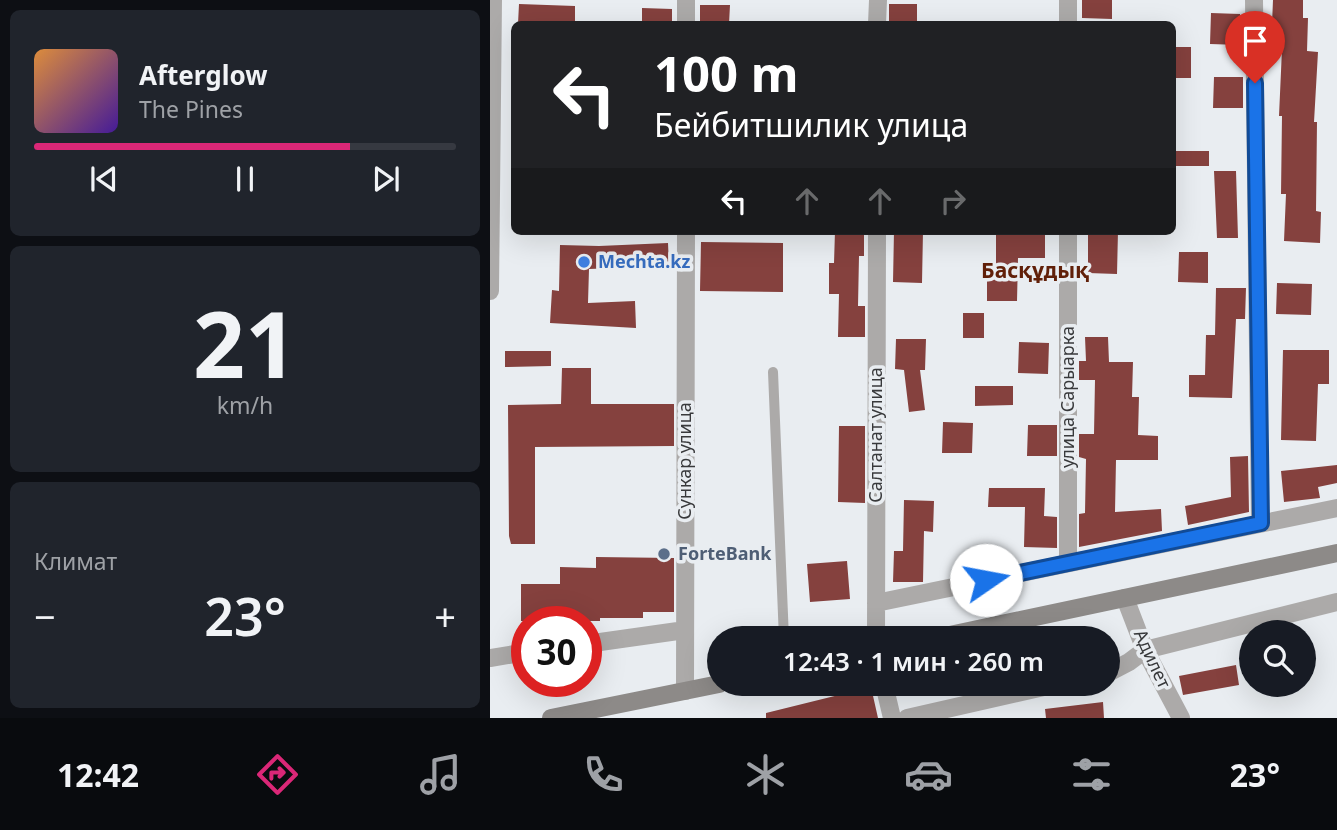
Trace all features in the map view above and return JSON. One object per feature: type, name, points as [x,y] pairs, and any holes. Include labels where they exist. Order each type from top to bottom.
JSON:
[{"type":"main road","points":[[993,626],[1337,553]]},
{"type":"main road","points":[[551,718],[600,714],[707,686]]},
{"type":"street","points":[[490,291],[493,0]]},
{"type":"street","points":[[686,0],[686,21]]},
{"type":"street","points":[[877,0],[877,21]]},
{"type":"street","points":[[1068,0],[1068,21]]},
{"type":"street","points":[[1254,0],[1261,523]]},
{"type":"street","name":"Сункар улица","points":[[685,691],[686,235]]},
{"type":"street","name":"Салтанат улица","points":[[876,626],[877,235]]},
{"type":"street","name":"улица Сарыарка","points":[[1068,235],[1068,563]]},
{"type":"street","points":[[876,603],[1337,508]]},
{"type":"street","name":"Адилет","points":[[1125,598],[1145,650],[1181,718]]},
{"type":"street","points":[[1120,667],[1145,650],[1337,602]]},
{"type":"street","points":[[602,642],[685,630]]},
{"type":"street","points":[[490,658],[511,655]]},
{"type":"street","points":[[887,696],[892,718]]},
{"type":"street","points":[[907,718],[1004,696]]},
{"type":"lane","points":[[774,372],[784,626]]},
{"type":"building","points":[[1082,0],[1112,0],[1112,19],[1082,18]]},
{"type":"building","points":[[1273,0],[1303,0],[1303,18],[1308,18],[1307,51],[1318,52],[1314,122],[1317,122],[1316,211],[1321,212],[1320,243],[1284,241],[1286,194],[1281,194],[1282,116],[1279,116],[1282,49],[1271,48]]},
{"type":"building","points":[[519,4],[575,6],[575,21],[518,21]]},
{"type":"building","points":[[889,4],[917,4],[917,21],[889,21]]},
{"type":"building","points":[[700,5],[730,5],[729,21],[700,21]]},
{"type":"building","points":[[642,8],[672,9],[672,21],[642,21]]},
{"type":"building","points":[[1211,13],[1240,14],[1240,45],[1210,44]]},
{"type":"building","points":[[1176,47],[1191,47],[1191,78],[1176,78]]},
{"type":"building","points":[[1214,77],[1243,77],[1243,108],[1213,108]]},
{"type":"building","points":[[1176,151],[1209,151],[1209,166],[1176,166]]},
{"type":"building","points":[[1214,171],[1236,171],[1238,238],[1217,238]]},
{"type":"building","points":[[835,235],[864,235],[864,256],[859,256],[858,306],[865,306],[865,337],[838,337],[839,294],[829,294],[829,263],[834,263]]},
{"type":"building","points":[[894,235],[923,235],[922,283],[893,282]]},
{"type":"building","points":[[996,235],[1045,235],[1045,258],[1018,258],[1017,301],[987,301],[987,270],[996,270]]},
{"type":"building","points":[[1088,235],[1118,235],[1117,274],[1088,273]]},
{"type":"building","points":[[701,242],[783,243],[783,292],[700,291]]},
{"type":"building","points":[[668,243],[669,266],[589,269],[588,303],[635,301],[636,328],[550,323],[552,290],[559,291],[560,245]]},
{"type":"building","points":[[1179,252],[1208,252],[1208,283],[1178,282]]},
{"type":"building","points":[[1277,283],[1312,284],[1311,315],[1276,314]]},
{"type":"building","points":[[1216,288],[1246,288],[1245,319],[1236,319],[1232,398],[1189,397],[1189,375],[1205,375],[1206,335],[1215,335]]},
{"type":"building","points":[[963,313],[984,313],[984,338],[963,338]]},
{"type":"building","points":[[1085,337],[1108,337],[1109,362],[1133,362],[1132,397],[1139,397],[1138,435],[1158,436],[1158,460],[1116,460],[1115,512],[1161,509],[1162,531],[1079,547],[1079,514],[1085,513],[1086,459],[1079,457],[1079,434],[1094,434],[1095,380],[1079,380],[1079,361],[1086,361]]},
{"type":"building","points":[[896,339],[926,339],[925,370],[920,370],[925,410],[909,412],[904,370],[895,369]]},
{"type":"building","points":[[1019,342],[1049,343],[1048,374],[1018,373]]},
{"type":"building","points":[[1283,350],[1329,350],[1329,384],[1318,384],[1316,441],[1281,440]]},
{"type":"building","points":[[505,351],[551,351],[551,366],[505,367]]},
{"type":"building","points":[[562,368],[591,368],[591,404],[674,404],[674,446],[535,447],[535,544],[511,544],[508,405],[561,404]]},
{"type":"building","points":[[975,386],[1013,386],[1013,405],[975,406]]},
{"type":"building","points":[[943,422],[973,423],[972,453],[942,453]]},
{"type":"building","points":[[1028,425],[1057,425],[1057,456],[1027,456]]},
{"type":"building","points":[[839,426],[865,426],[865,503],[838,502]]},
{"type":"building","points":[[1248,456],[1249,512],[1188,525],[1185,506],[1231,497],[1230,457]]},
{"type":"building","points":[[1337,465],[1337,483],[1318,487],[1320,498],[1284,502],[1281,471]]},
{"type":"building","points":[[989,488],[1045,488],[1044,516],[1057,517],[1057,548],[1024,547],[1025,507],[988,507]]},
{"type":"building","points":[[904,500],[934,501],[933,532],[924,531],[923,582],[893,582],[894,551],[903,551]]},
{"type":"building","points":[[596,557],[674,558],[674,612],[643,612],[643,618],[602,618],[602,606],[521,606],[521,584],[560,584],[560,567],[596,568]]},
{"type":"building","points":[[847,561],[850,599],[810,602],[807,564]]},
{"type":"building","points":[[1236,665],[1239,685],[1183,695],[1179,676]]},
{"type":"building","points":[[835,696],[873,696],[878,718],[766,718],[766,713]]},
{"type":"building","points":[[1103,702],[1104,718],[1046,718],[1045,709]]},
{"type":"place","name":"Mechta.kz","points":[[584,262]]},
{"type":"place","name":"ForteBank","points":[[664,554]]},
{"type":"district","name":"Басқұдық","points":[[1035,271]]},
{"type":"route","points":[[986,580],[1261,523],[1255,83]]}]
